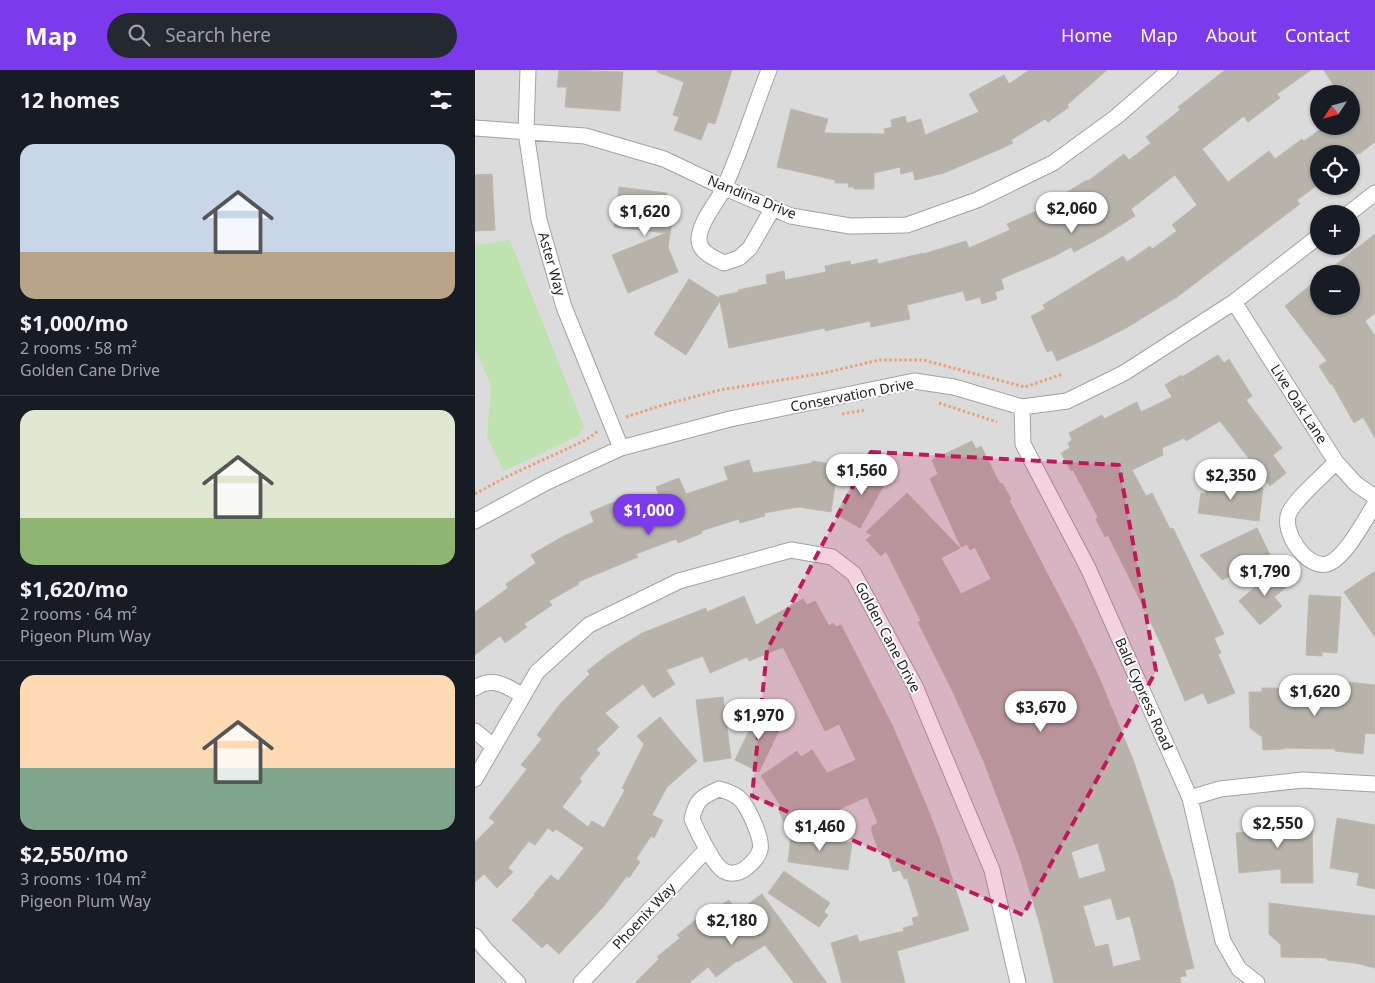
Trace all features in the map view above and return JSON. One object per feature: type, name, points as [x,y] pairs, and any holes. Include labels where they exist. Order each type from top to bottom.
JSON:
[{"type":"street","name":"Aster Way","points":[[528,70],[525,132],[539,220],[564,307],[621,448]]},
{"type":"street","points":[[769,70],[725,188],[707,216],[699,238],[701,248],[725,263],[739,258],[750,248],[773,208]]},
{"type":"street","name":"Nandina Drive","points":[[475,128],[585,136],[664,159],[791,216],[850,226],[907,225],[977,200],[1053,163],[1116,117],[1168,71]]},
{"type":"street","points":[[1360,205],[1375,193]]},
{"type":"street","name":"Conservation Drive","points":[[475,521],[547,482],[621,448],[729,419],[914,381],[954,387],[1023,407],[1067,401],[1124,373],[1234,302],[1310,243]]},
{"type":"street","name":"Live Oak Lane","points":[[1234,302],[1336,462],[1356,484],[1375,497]]},
{"type":"street","name":"Bald Cypress Road","points":[[1023,407],[1023,444],[1088,568],[1190,798],[1223,941],[1239,969],[1257,983]]},
{"type":"street","points":[[1336,462],[1289,513],[1287,524],[1295,543],[1308,560],[1317,564],[1327,564],[1337,559],[1375,504]]},
{"type":"street","name":"Golden Cane Drive","points":[[475,779],[537,672],[589,625],[679,580],[791,550],[832,557],[854,574],[915,686],[992,870],[1018,983]]},
{"type":"street","points":[[475,688],[487,682],[502,683],[523,696]]},
{"type":"street","points":[[475,731],[493,746]]},
{"type":"street","points":[[1190,798],[1220,789],[1303,780],[1375,784]]},
{"type":"street","points":[[719,789],[729,791],[742,800],[760,836],[760,850],[754,861],[742,871],[731,873],[723,871],[707,849],[692,819],[695,806],[703,796],[719,789]]},
{"type":"street","name":"Phoenix Way","points":[[581,983],[707,849]]},
{"type":"street","points":[[475,936],[518,983]]},
{"type":"path","points":[[932,401],[997,422]]},
{"type":"path","points":[[839,415],[868,409]]},
{"type":"highlighted area","points":[[871,452],[1119,465],[1156,671],[1023,915],[752,796],[767,650]]},
{"type":"shaded area","points":[[475,70],[1375,70],[1375,983],[475,983]]},
{"type":"green space","points":[[510,240],[584,427],[578,436],[504,471],[487,437],[491,386],[475,348],[475,245]]},
{"type":"building","points":[[559,70],[623,72],[620,111],[565,107],[567,87],[557,87]]},
{"type":"building","points":[[658,70],[732,70],[715,124],[708,122],[701,140],[674,130],[679,117],[673,115],[684,82],[657,72]]},
{"type":"building","points":[[1029,70],[1107,70],[1067,105],[1069,107],[1048,122],[1045,119],[1011,140],[1013,143],[944,173],[915,180],[913,171],[901,174],[900,167],[874,173],[874,189],[854,189],[854,187],[848,187],[849,183],[835,183],[835,180],[777,167],[791,109],[828,119],[824,133],[885,134],[884,129],[892,127],[891,120],[905,116],[907,123],[921,119],[925,135],[979,112],[969,94],[1004,75],[1009,84]]},
{"type":"building","points":[[1225,70],[1311,70],[1277,94],[1280,98],[1248,122],[1244,116],[1202,149],[1228,182],[1269,151],[1275,159],[1302,139],[1304,141],[1312,135],[1360,135],[1360,85],[1333,85],[1324,70],[1375,70],[1375,142],[1360,153],[1360,145],[1310,145],[1310,191],[1297,200],[1300,204],[1177,297],[1126,328],[1057,361],[1052,350],[1047,352],[1031,316],[1045,309],[1043,305],[1123,256],[1127,262],[1150,246],[1152,249],[1177,231],[1172,225],[1197,205],[1175,175],[1131,209],[1135,216],[1074,252],[1071,247],[1055,256],[1001,279],[1004,289],[995,292],[997,299],[982,304],[980,297],[966,301],[963,291],[907,305],[910,319],[871,327],[870,321],[825,331],[825,328],[729,348],[720,301],[686,355],[654,334],[689,279],[719,298],[719,296],[739,292],[738,290],[767,284],[766,275],[784,271],[785,280],[826,272],[825,266],[850,261],[851,265],[877,259],[878,264],[923,254],[966,241],[969,248],[1010,230],[1007,224],[1050,205],[1049,203],[1088,181],[1124,154],[1129,160],[1151,143],[1146,137],[1180,110],[1178,107]]},
{"type":"building","points":[[492,174],[495,230],[475,231],[475,175]]},
{"type":"building","points":[[619,187],[667,193],[666,201],[675,202],[668,247],[678,272],[628,293],[612,255],[666,233],[614,227]]},
{"type":"building","points":[[1375,234],[1375,313],[1365,321],[1375,336],[1375,438],[1363,417],[1354,423],[1332,384],[1319,366],[1327,361],[1285,306],[1310,285],[1310,315],[1360,315],[1360,265],[1335,265],[1348,255],[1360,255],[1360,246]]},
{"type":"building","points":[[1218,355],[1224,363],[1229,359],[1252,396],[1246,400],[1282,448],[1273,455],[1286,473],[1270,486],[1220,421],[1186,441],[1184,438],[1162,448],[1163,455],[1132,470],[1146,496],[1152,493],[1170,529],[1173,528],[1224,634],[1214,638],[1221,653],[1218,654],[1235,693],[1208,704],[1203,693],[1185,701],[1161,644],[1108,535],[1105,537],[1096,519],[1098,517],[1073,470],[1071,471],[1061,453],[1070,448],[1068,443],[1072,440],[1069,433],[1102,415],[1104,419],[1137,402],[1141,412],[1172,397],[1165,385]]},
{"type":"building","points":[[972,441],[976,449],[981,446],[1000,484],[1002,483],[1011,499],[1009,500],[1098,675],[1134,762],[1173,882],[1194,968],[1185,970],[1186,976],[1180,977],[1181,983],[1054,983],[1040,925],[1019,855],[984,762],[954,694],[918,622],[921,621],[886,551],[881,556],[866,540],[872,535],[866,532],[907,493],[960,548],[941,558],[961,594],[991,579],[975,547],[970,550],[967,544],[961,547],[930,479],[938,474],[932,460]],"holes":[[[1098,843],[1106,871],[1079,879],[1071,852]],[[1111,898],[1117,920],[1130,916],[1141,960],[1113,967],[1108,944],[1095,947],[1083,906]]]},
{"type":"building","points":[[749,460],[753,473],[812,463],[812,461],[838,465],[831,512],[798,507],[764,513],[765,516],[740,523],[739,519],[701,531],[702,533],[678,543],[676,539],[636,554],[638,557],[578,582],[579,584],[549,601],[552,605],[524,624],[527,627],[505,643],[500,636],[475,655],[475,612],[508,588],[506,584],[536,563],[531,555],[562,537],[594,522],[590,512],[614,502],[619,514],[660,499],[656,487],[679,478],[686,494],[728,480],[724,467]]},
{"type":"building","points":[[864,464],[888,478],[860,528],[836,514]]},
{"type":"building","points":[[1207,480],[1263,488],[1259,521],[1198,513],[1201,493],[1205,494]]},
{"type":"building","points":[[1257,528],[1271,557],[1222,580],[1200,555]]},
{"type":"building","points":[[1277,568],[1290,584],[1274,597],[1282,606],[1260,625],[1239,601]]},
{"type":"building","points":[[1375,571],[1375,637],[1344,592]]},
{"type":"building","points":[[1309,595],[1341,597],[1337,653],[1322,652],[1322,656],[1306,655]]},
{"type":"building","points":[[744,596],[756,625],[803,599],[807,605],[815,601],[829,626],[833,623],[836,627],[841,625],[893,727],[926,805],[938,835],[969,930],[897,951],[905,983],[842,983],[831,943],[857,935],[859,942],[904,931],[903,928],[914,925],[912,918],[919,916],[907,878],[904,879],[900,870],[893,872],[886,850],[879,852],[872,832],[872,826],[878,823],[867,797],[859,800],[858,797],[858,801],[788,831],[779,811],[783,809],[761,776],[797,751],[801,757],[812,750],[827,773],[856,760],[839,724],[825,731],[783,647],[749,661],[747,657],[710,673],[703,656],[666,670],[675,684],[653,698],[643,684],[605,713],[619,727],[596,750],[600,753],[579,779],[582,781],[562,807],[588,827],[592,821],[604,828],[625,790],[622,788],[644,744],[637,736],[660,717],[697,761],[667,787],[652,815],[663,820],[654,838],[651,836],[636,859],[640,862],[629,878],[627,876],[604,906],[559,954],[547,943],[542,948],[512,920],[551,875],[558,881],[584,848],[556,829],[553,832],[548,828],[535,845],[529,841],[508,868],[513,872],[497,888],[484,874],[475,882],[475,842],[495,822],[489,818],[527,769],[521,765],[542,739],[537,735],[560,704],[590,674],[587,671],[610,653],[642,633],[706,608],[707,612]]},
{"type":"building","points":[[1338,681],[1375,685],[1375,734],[1365,733],[1363,754],[1335,751],[1335,749],[1284,748],[1263,750],[1262,737],[1250,728],[1249,692],[1262,692],[1262,688],[1337,689]]},
{"type":"building","points":[[723,697],[731,758],[704,762],[696,700]]},
{"type":"building","points":[[759,710],[783,722],[759,772],[735,760]]},
{"type":"building","points":[[1337,818],[1375,825],[1375,889],[1357,885],[1359,873],[1330,868]]},
{"type":"building","points":[[1312,819],[1313,883],[1281,883],[1281,869],[1239,873],[1236,833],[1249,832],[1248,823]]},
{"type":"building","points":[[791,835],[852,843],[848,870],[788,862]]},
{"type":"building","points":[[784,871],[830,903],[824,912],[828,915],[819,927],[768,893]]},
{"type":"building","points":[[762,894],[827,983],[794,983],[765,945],[737,961],[716,977],[708,967],[689,983],[635,983],[659,959],[657,957],[680,938],[677,935],[697,919],[698,921],[729,900],[737,912]]},
{"type":"building","points":[[1269,903],[1375,916],[1375,968],[1355,963],[1327,960],[1327,958],[1281,957],[1281,945],[1269,934]]}]
